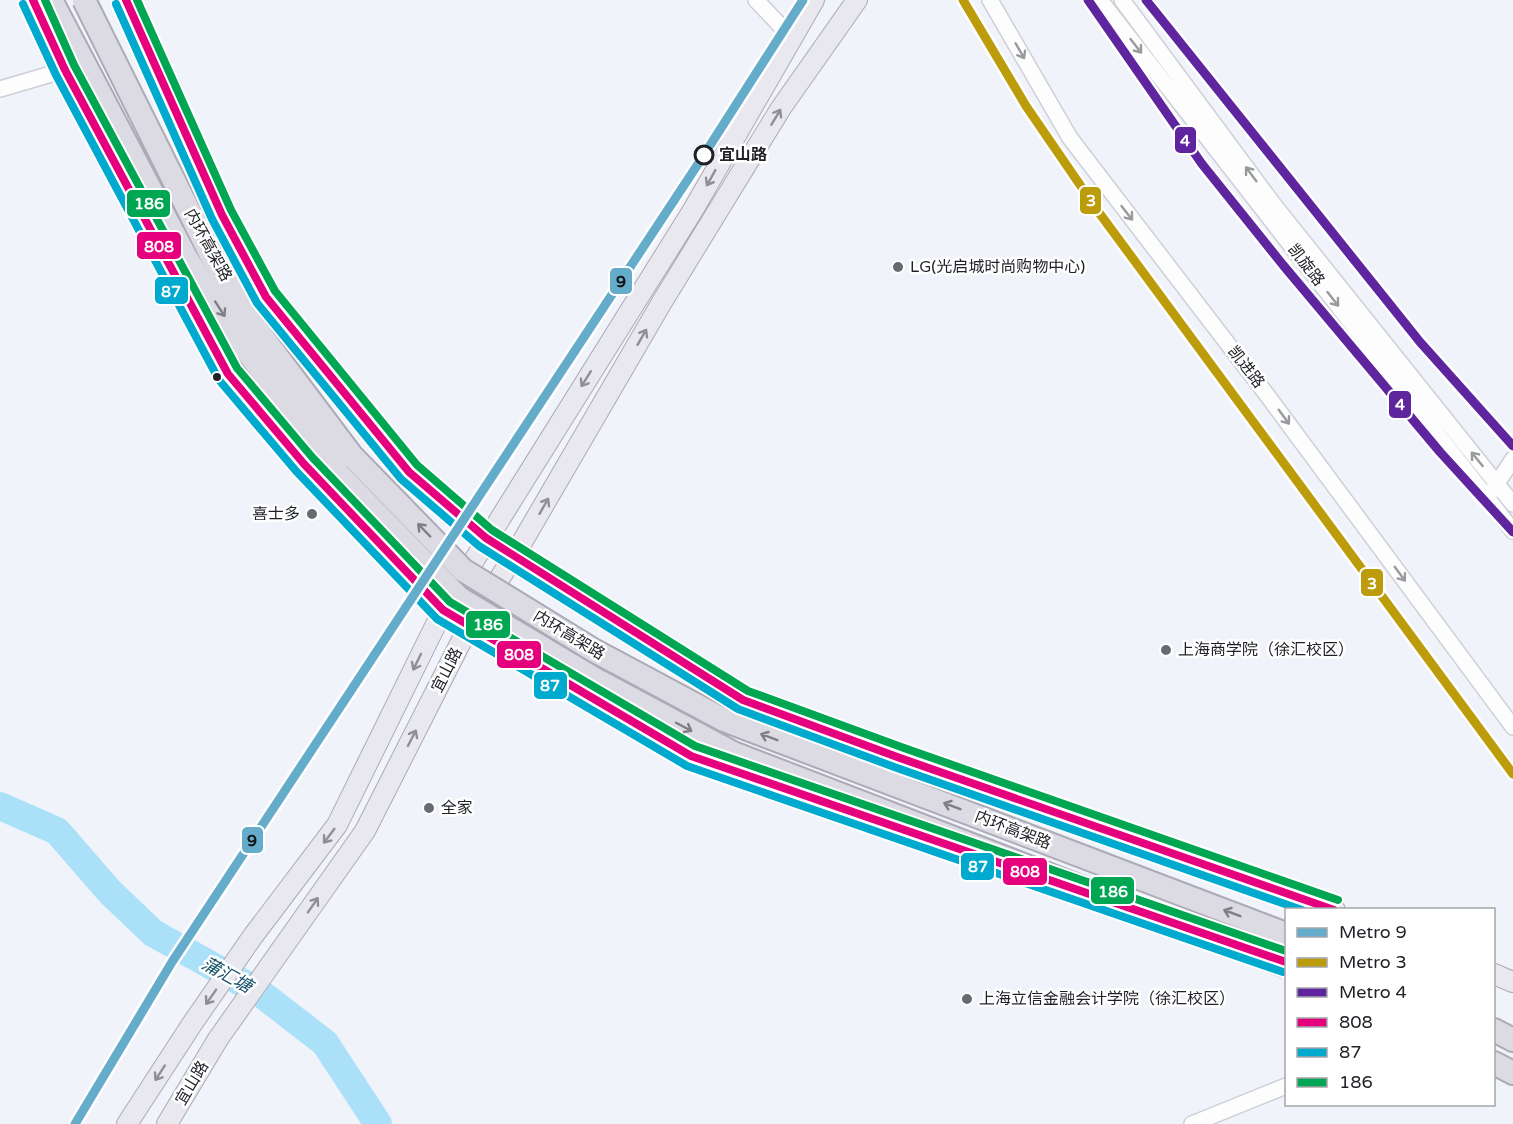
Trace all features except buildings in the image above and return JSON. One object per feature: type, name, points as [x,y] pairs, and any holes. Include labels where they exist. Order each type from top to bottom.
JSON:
[{"type":"highway","name":"内环高架路","points":[[51,0],[187,259],[243,346],[339,475],[459,598],[593,678],[733,753],[1285,963]]},
{"type":"highway","name":"内环高架路","points":[[84,0],[211,255],[258,331],[352,456],[464,570],[595,651],[724,720],[1285,933]]},
{"type":"highway","points":[[1495,1063],[1513,1072]]},
{"type":"main road","points":[[33,0],[65,70],[228,374],[304,464],[443,610],[691,756],[1285,963]]},
{"type":"main road","points":[[126,0],[222,215],[266,297],[409,472],[486,538],[743,700],[900,758],[1332,908]]},
{"type":"main road","name":"宜山路","points":[[127,1124],[253,936],[337,825],[443,610],[693,210],[814,0]]},
{"type":"main road","name":"宜山路","points":[[167,1124],[218,1039],[365,831],[469,626],[514,556],[662,302],[781,108],[857,0]]},
{"type":"main road","points":[[1495,974],[1513,982]]},
{"type":"street","points":[[756,0],[791,37]]},
{"type":"street","name":"凯进路","points":[[990,0],[1070,138],[1268,395],[1513,727]]},
{"type":"street","name":"凯旋路","points":[[1100,0],[1513,531]]},
{"type":"street","name":"凯旋路","points":[[1122,0],[1274,205],[1513,504]]},
{"type":"street","points":[[0,88],[65,70]]},
{"type":"street","points":[[1486,498],[1513,459]]},
{"type":"street","points":[[1192,1124],[1285,1087]]},
{"type":"waterway","name":"蒲汇塘","points":[[0,806],[57,831],[110,892],[153,933],[259,992],[325,1043],[378,1124]]},
{"type":"metro line","name":"9","points":[[75,1124],[172,962],[700,161],[803,0]]},
{"type":"metro line","name":"3","points":[[963,0],[1026,106],[1100,214],[1513,774]]},
{"type":"metro line","name":"4","points":[[1088,0],[1202,164],[1283,265],[1440,452],[1513,532]]},
{"type":"metro line","name":"4","points":[[1146,0],[1420,342],[1513,446]]},
{"type":"transit line","name":"808","points":[[33,0],[65,70],[228,374],[304,464],[443,610],[691,756],[1285,962]]},
{"type":"transit line","name":"186","points":[[45,0],[74,65],[237,368],[312,457],[450,602],[695,746],[1285,951]]},
{"type":"transit line","name":"808","points":[[126,0],[222,215],[266,297],[409,472],[486,538],[743,700],[900,758],[1328,908]]},
{"type":"transit line","name":"186","points":[[137,0],[231,210],[275,291],[417,465],[492,530],[748,691],[1338,900]]},
{"type":"transit line","name":"87","points":[[23,4],[56,75],[219,380],[296,471],[437,619],[687,766],[1283,972]]},
{"type":"transit line","name":"87","points":[[116,4],[212,219],[257,303],[401,479],[479,546],[738,709],[897,768],[1296,908]]},
{"type":"place","name":"宜山路","points":[[704,155]]},
{"type":"place","name":"LG(光启城时尚购物中心)","points":[[898,267]]},
{"type":"place","name":"喜士多","points":[[312,514]]},
{"type":"place","name":"上海商学院（徐汇校区）","points":[[1166,650]]},
{"type":"place","name":"全家","points":[[429,808]]},
{"type":"place","name":"上海立信金融会计学院（徐汇校区）","points":[[967,999]]}]
